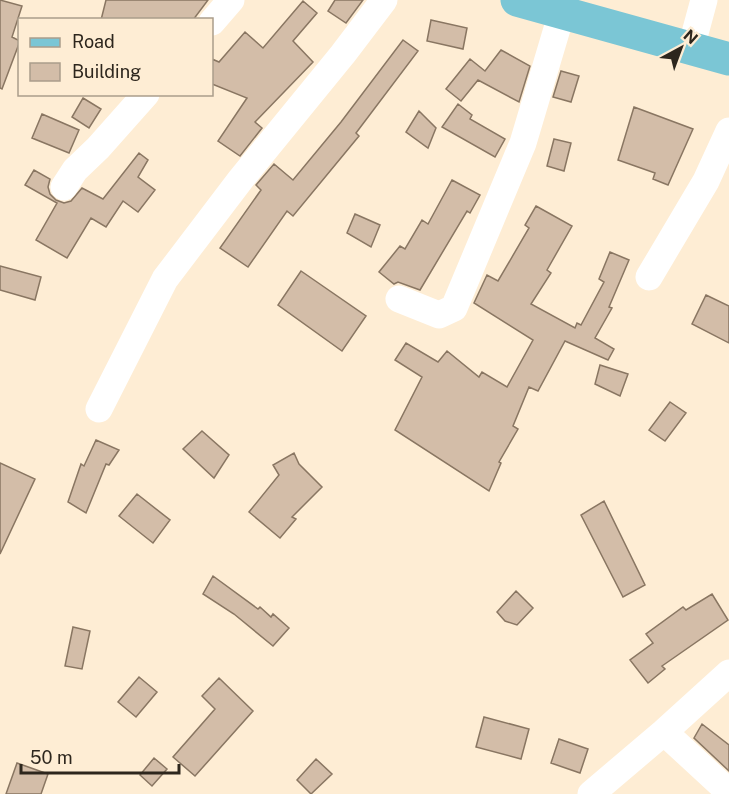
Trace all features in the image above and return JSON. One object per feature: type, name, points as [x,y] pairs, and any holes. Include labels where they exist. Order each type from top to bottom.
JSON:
[{"type":"main road","points":[[517,0],[729,59]]},
{"type":"street","points":[[213,21],[231,0]]},
{"type":"street","points":[[99,409],[165,279],[241,179],[384,0]]},
{"type":"street","points":[[691,48],[704,0]]},
{"type":"street","points":[[399,299],[439,315],[454,308],[523,143],[562,12]]},
{"type":"street","points":[[64,187],[75,170],[144,96]]},
{"type":"street","points":[[649,277],[706,181],[729,131]]},
{"type":"street","points":[[591,794],[729,673]]},
{"type":"street","points":[[664,732],[729,792]]},
{"type":"building","points":[[0,0],[22,6],[12,37],[18,40],[18,46],[2,89],[0,88]]},
{"type":"building","points":[[106,0],[208,0],[194,18],[102,18]]},
{"type":"building","points":[[335,0],[363,0],[346,23],[328,11]]},
{"type":"building","points":[[303,1],[317,13],[293,41],[313,62],[255,122],[262,128],[240,156],[218,141],[247,98],[213,84],[213,59],[219,62],[245,32],[263,48]]},
{"type":"building","points":[[431,20],[467,28],[463,49],[427,41]]},
{"type":"building","points":[[403,40],[418,51],[356,133],[359,136],[293,216],[287,211],[248,267],[220,248],[261,190],[256,185],[274,164],[293,180],[341,122]]},
{"type":"building","points":[[501,50],[530,66],[519,102],[478,80],[461,101],[446,89],[470,59],[485,71]]},
{"type":"building","points":[[561,71],[579,76],[571,102],[553,97]]},
{"type":"building","points":[[83,98],[101,109],[89,128],[72,117]]},
{"type":"building","points":[[458,104],[472,115],[470,119],[505,139],[495,157],[442,127]]},
{"type":"building","points":[[634,107],[693,129],[668,185],[653,179],[655,173],[618,160]]},
{"type":"building","points":[[419,111],[436,128],[428,148],[406,132]]},
{"type":"building","points":[[42,114],[79,130],[69,153],[32,138]]},
{"type":"building","points":[[554,139],[571,143],[564,171],[547,166]]},
{"type":"building","points":[[139,153],[148,160],[138,177],[155,190],[138,212],[123,201],[106,227],[91,218],[67,258],[36,240],[57,203],[25,185],[34,170],[50,179],[48,187],[50,194],[56,200],[64,203],[71,201],[82,188],[103,199]]},
{"type":"building","points":[[452,180],[480,195],[470,213],[467,211],[420,290],[398,282],[394,284],[379,272],[400,246],[405,249],[422,220],[428,224]]},
{"type":"building","points":[[536,206],[572,226],[547,270],[551,273],[531,304],[575,328],[577,323],[581,325],[604,282],[599,279],[610,252],[629,260],[609,307],[612,308],[595,338],[614,349],[608,360],[565,341],[538,391],[529,387],[513,426],[518,429],[499,462],[501,463],[489,491],[395,430],[422,377],[395,360],[406,343],[438,362],[447,351],[479,377],[482,372],[507,387],[533,340],[474,303],[487,275],[498,281],[529,228],[525,225]]},
{"type":"building","points":[[355,214],[380,225],[371,247],[347,233]]},
{"type":"building","points":[[0,266],[41,277],[35,300],[0,290]]},
{"type":"building","points":[[301,271],[366,316],[342,351],[278,305]]},
{"type":"building","points":[[706,295],[729,306],[729,343],[692,324]]},
{"type":"building","points":[[600,365],[628,374],[620,396],[595,384]]},
{"type":"building","points":[[670,402],[686,413],[665,441],[649,430]]},
{"type":"building","points":[[202,431],[229,455],[214,478],[183,449]]},
{"type":"building","points":[[96,440],[119,450],[109,465],[106,464],[86,513],[68,502],[81,464],[84,466]]},
{"type":"building","points":[[294,453],[299,464],[322,487],[292,517],[296,519],[280,538],[249,512],[279,475],[273,465]]},
{"type":"building","points":[[0,463],[35,479],[0,554]]},
{"type":"building","points":[[137,494],[170,520],[153,543],[119,516]]},
{"type":"building","points":[[604,501],[645,585],[623,597],[581,515]]},
{"type":"building","points":[[213,576],[258,609],[260,607],[271,617],[273,614],[289,628],[273,646],[234,614],[203,594]]},
{"type":"building","points":[[516,591],[533,608],[517,625],[505,621],[497,612]]},
{"type":"building","points":[[712,594],[728,620],[662,666],[665,669],[648,683],[630,660],[653,643],[646,634],[683,607],[686,610]]},
{"type":"building","points":[[73,627],[90,631],[82,669],[65,666]]},
{"type":"building","points":[[139,677],[157,692],[136,717],[118,702]]},
{"type":"building","points":[[219,678],[253,711],[195,776],[173,757],[215,709],[202,696]]},
{"type":"building","points":[[484,717],[529,729],[521,759],[476,747]]},
{"type":"building","points":[[702,724],[729,745],[729,771],[694,738]]},
{"type":"building","points":[[559,739],[588,749],[580,773],[551,763]]},
{"type":"building","points":[[154,758],[167,769],[152,786],[140,775]]},
{"type":"building","points":[[316,759],[332,774],[311,794],[297,780]]},
{"type":"building","points":[[17,763],[48,774],[41,794],[6,794]]}]
